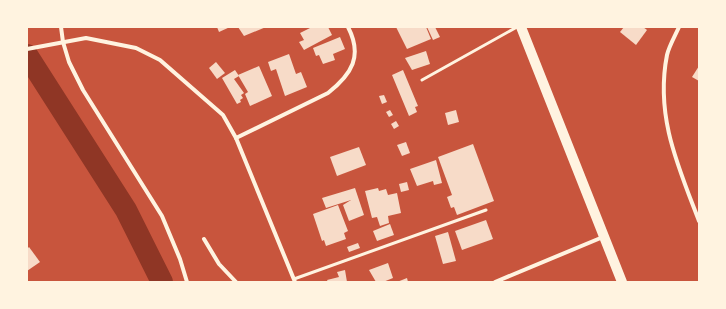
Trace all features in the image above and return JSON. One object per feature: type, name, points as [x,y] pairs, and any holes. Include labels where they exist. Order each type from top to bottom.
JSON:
[{"type":"highway","points":[[521,27],[622,282]]},
{"type":"street","points":[[61,27],[63,42],[69,62],[83,90],[162,216],[180,259],[187,282]]},
{"type":"street","points":[[236,138],[328,93],[340,84],[353,62],[356,51],[353,37],[348,27]]},
{"type":"street","points":[[679,27],[667,54],[664,93],[667,129],[699,221]]},
{"type":"street","points":[[27,49],[86,38],[136,48],[160,60],[223,115],[236,138],[294,280]]},
{"type":"street","points":[[495,282],[605,236]]},
{"type":"street","points":[[204,239],[219,264],[236,282]]},
{"type":"lane","points":[[422,80],[517,27]]},
{"type":"lane","points":[[294,280],[486,210]]},
{"type":"building","points":[[217,27],[230,27],[219,32]]},
{"type":"building","points":[[238,27],[266,27],[244,36]]},
{"type":"building","points":[[312,27],[328,27],[332,35],[304,50],[299,42],[304,40],[300,33]]},
{"type":"building","points":[[396,27],[426,27],[431,39],[407,49]]},
{"type":"building","points":[[427,27],[435,27],[440,37],[433,40]]},
{"type":"building","points":[[624,27],[643,27],[647,30],[636,45],[620,32]]},
{"type":"building","points":[[340,37],[345,49],[333,54],[335,60],[323,64],[319,55],[316,56],[313,48]]},
{"type":"building","points":[[426,51],[430,64],[412,70],[405,58]]},
{"type":"building","points":[[289,54],[296,74],[301,72],[307,87],[285,96],[276,69],[271,71],[268,62]]},
{"type":"building","points":[[216,62],[225,73],[217,79],[209,68]]},
{"type":"building","points":[[259,66],[272,96],[250,106],[245,94],[248,92],[238,75]]},
{"type":"building","points":[[699,66],[699,81],[692,77]]},
{"type":"building","points":[[235,70],[239,76],[234,79],[244,93],[241,95],[243,98],[240,100],[241,102],[237,104],[222,78]]},
{"type":"building","points":[[403,70],[418,106],[415,107],[417,112],[409,116],[392,75]]},
{"type":"building","points":[[384,95],[387,102],[382,104],[379,96]]},
{"type":"building","points":[[390,110],[393,115],[389,117],[386,112]]},
{"type":"building","points":[[456,110],[459,122],[448,125],[445,113]]},
{"type":"building","points":[[396,121],[399,126],[394,129],[391,124]]},
{"type":"building","points":[[406,142],[410,153],[402,156],[397,145]]},
{"type":"building","points":[[473,144],[494,201],[457,215],[454,207],[451,208],[447,197],[452,195],[438,157]]},
{"type":"building","points":[[359,147],[366,165],[337,176],[330,157]]},
{"type":"building","points":[[436,160],[442,183],[434,185],[433,181],[417,186],[410,169]]},
{"type":"building","points":[[407,182],[409,190],[401,192],[399,184]]},
{"type":"building","points":[[355,188],[364,215],[349,221],[343,205],[351,200],[326,208],[322,198]]},
{"type":"building","points":[[378,188],[379,191],[386,189],[388,195],[397,193],[401,213],[388,216],[389,223],[380,226],[377,217],[372,218],[365,191]]},
{"type":"building","points":[[338,205],[348,231],[344,233],[346,239],[326,246],[324,240],[322,241],[313,214]]},
{"type":"building","points":[[486,220],[493,239],[462,250],[455,231]]},
{"type":"building","points":[[390,224],[394,235],[377,241],[373,231]]},
{"type":"building","points":[[448,232],[456,261],[443,264],[435,236]]},
{"type":"building","points":[[358,243],[360,248],[349,252],[347,247]]},
{"type":"building","points":[[29,247],[40,262],[27,271],[27,249]]},
{"type":"building","points":[[388,263],[393,278],[383,282],[376,282],[369,270]]},
{"type":"building","points":[[345,270],[347,282],[328,282],[327,280],[339,277],[337,272]]},
{"type":"building","points":[[407,278],[408,282],[397,282]]},
{"type":"waterway","points":[[27,55],[126,210],[162,282]]}]
